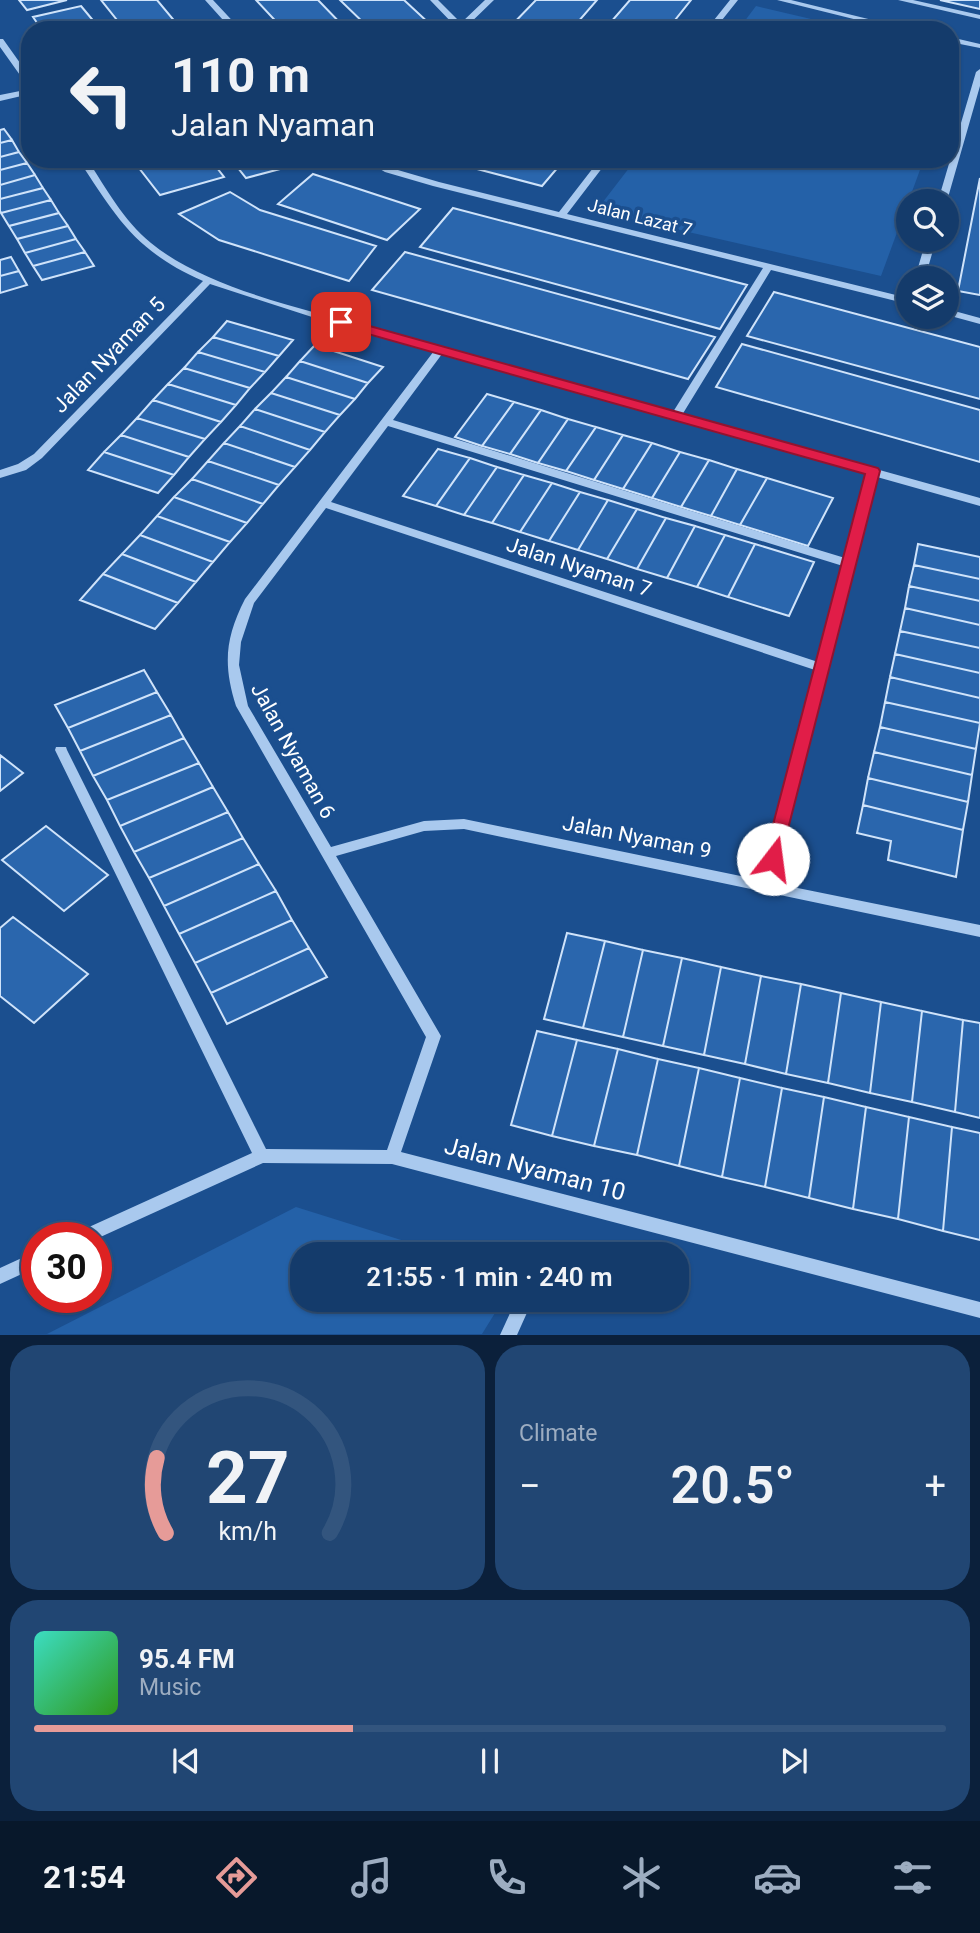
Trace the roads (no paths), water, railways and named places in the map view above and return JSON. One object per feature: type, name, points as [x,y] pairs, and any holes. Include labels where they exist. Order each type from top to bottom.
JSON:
[{"type":"street","points":[[209,0],[229,21]]},
{"type":"street","points":[[434,0],[454,21]]},
{"type":"street","points":[[468,21],[490,0]]},
{"type":"street","points":[[717,21],[734,0]]},
{"type":"street","points":[[781,0],[871,21]]},
{"type":"street","points":[[902,0],[980,16]]},
{"type":"street","points":[[0,41],[21,70]]},
{"type":"street","points":[[959,41],[980,46]]},
{"type":"street","points":[[959,143],[980,72]]},
{"type":"street","points":[[0,98],[21,93]]},
{"type":"street","points":[[88,168],[128,226],[160,256],[208,281],[676,418],[980,502]]},
{"type":"street","name":"Jalan Lazat 7","points":[[384,168],[559,216],[896,298]]},
{"type":"street","points":[[559,216],[598,168]]},
{"type":"street","points":[[946,189],[952,168]]},
{"type":"street","points":[[676,418],[768,267]]},
{"type":"street","name":"Jalan Nyaman 5","points":[[0,474],[22,467],[38,456],[208,281]]},
{"type":"street","points":[[959,315],[980,321]]},
{"type":"street","name":"Jalan Nyaman 6","points":[[392,1157],[434,1036],[242,706],[231,675],[233,638],[249,602],[440,350]]},
{"type":"street","points":[[388,422],[850,564]]},
{"type":"street","points":[[766,885],[873,471]]},
{"type":"street","name":"Jalan Nyaman 7","points":[[323,503],[822,668]]},
{"type":"street","points":[[61,750],[262,1156]]},
{"type":"street","name":"Jalan Nyaman 9","points":[[327,853],[424,827],[464,824],[980,931]]},
{"type":"street","name":"Jalan Nyaman 10","points":[[112,1224],[262,1156],[392,1157],[980,1310]]},
{"type":"street","points":[[0,1276],[21,1266]]},
{"type":"street","points":[[509,1335],[519,1312]]}]
